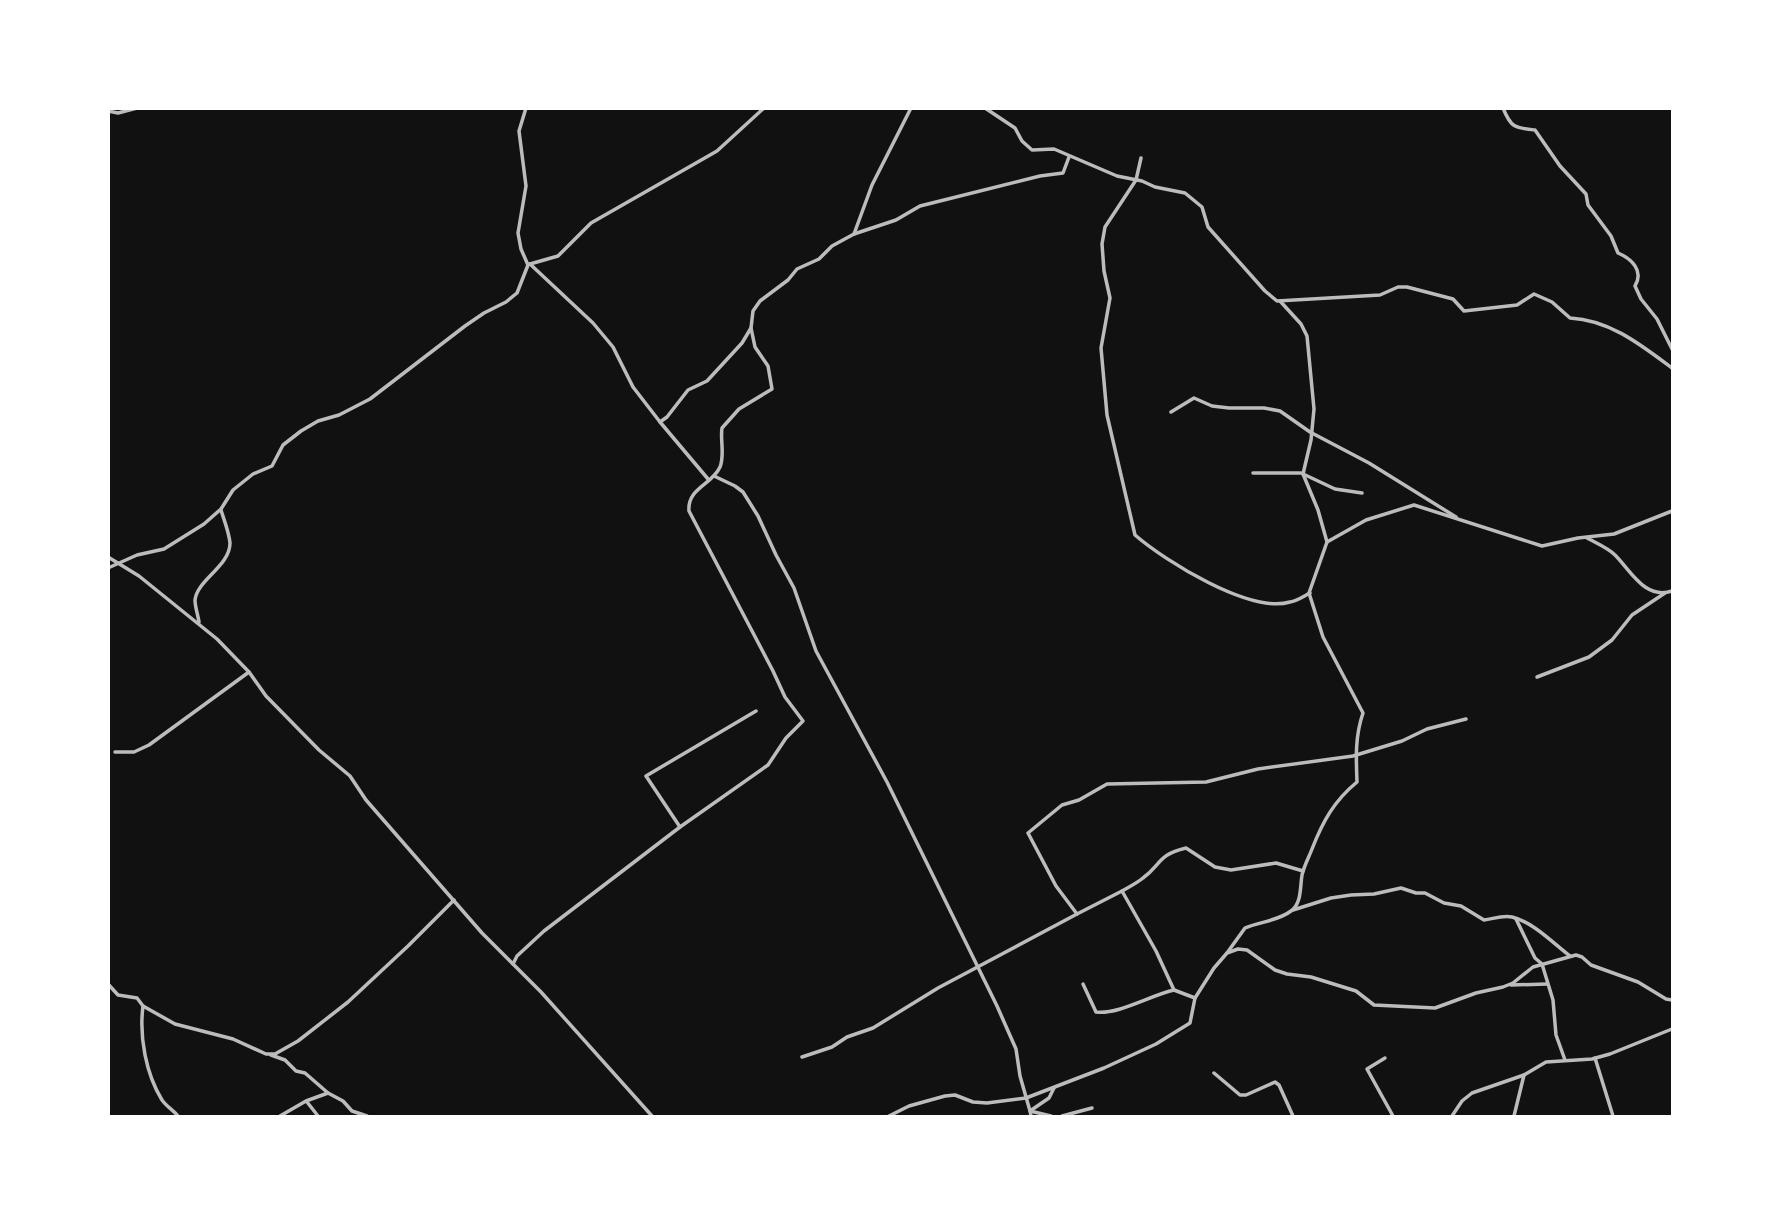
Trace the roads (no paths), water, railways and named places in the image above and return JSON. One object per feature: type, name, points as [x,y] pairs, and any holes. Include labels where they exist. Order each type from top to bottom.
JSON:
[{"type":"street","points":[[108,111],[118,113],[137,108]]},
{"type":"street","points":[[526,108],[519,131],[526,186],[518,233],[521,249],[529,265],[593,323],[613,347],[633,387],[708,480]]},
{"type":"street","points":[[108,568],[137,555],[164,549],[204,524],[220,509],[233,490],[253,474],[272,466],[284,445],[300,431],[370,399],[465,326],[517,293],[529,265],[558,256],[592,223],[718,151],[764,108]]},
{"type":"street","points":[[854,234],[872,185],[911,108]]},
{"type":"street","points":[[985,108],[1015,128],[1022,142],[1032,150],[1054,149],[1117,176],[1185,193],[1202,207],[1208,227],[1265,291],[1280,301],[1301,324],[1307,336],[1314,409],[1311,440],[1303,474],[1318,510],[1327,542],[1310,593],[1323,637],[1363,713],[1357,732],[1357,782],[1331,807],[1320,827],[1303,871],[1300,893],[1291,911]]},
{"type":"street","points":[[1503,108],[1516,128],[1535,130],[1560,166],[1586,194],[1588,205],[1611,236],[1618,253],[1628,257],[1638,269],[1639,279],[1635,286],[1641,299],[1657,318],[1672,349]]},
{"type":"street","points":[[513,964],[517,956],[544,931],[680,827],[768,765],[786,738],[803,721],[785,697],[689,512],[688,505],[693,494],[714,475],[721,464],[722,428],[739,409],[772,390],[768,366],[755,346],[751,328],[753,311],[760,301],[788,280],[797,269],[819,259],[828,249],[854,234],[896,220],[920,206],[1040,176],[1063,173],[1069,157]]},
{"type":"street","points":[[1141,158],[1136,180],[1114,213],[1102,244],[1110,298],[1101,348],[1107,415],[1135,535],[1175,565],[1236,595],[1271,603],[1289,603],[1310,593]]},
{"type":"street","points":[[1280,301],[1380,295],[1407,286],[1453,299],[1464,311],[1517,305],[1534,293],[1552,302],[1570,318],[1611,327],[1672,368]]},
{"type":"street","points":[[660,422],[688,390],[707,381],[742,343],[751,328]]},
{"type":"street","points":[[1171,412],[1194,398],[1212,406],[1280,411],[1310,432],[1369,463],[1458,518]]},
{"type":"street","points":[[1253,473],[1303,474],[1335,489],[1362,493]]},
{"type":"street","points":[[714,475],[743,492],[794,588],[816,651],[887,782],[1016,1049],[1030,1114]]},
{"type":"street","points":[[1327,542],[1366,520],[1414,505],[1536,545],[1547,546],[1585,537],[1614,534],[1672,511]]},
{"type":"street","points":[[200,624],[197,595],[228,552],[228,533],[220,509]]},
{"type":"street","points":[[1585,537],[1615,555],[1629,574],[1651,590],[1665,593]]},
{"type":"street","points":[[108,557],[139,576],[200,624],[248,671],[266,696],[312,743],[350,776],[366,800],[454,900],[652,1116]]},
{"type":"street","points":[[1537,677],[1589,657],[1612,640],[1632,615],[1672,591]]},
{"type":"street","points":[[115,752],[135,752],[149,745],[248,671]]},
{"type":"street","points":[[680,827],[646,776],[756,711]]},
{"type":"street","points":[[1077,914],[1056,886],[1028,833],[1062,806],[1079,800],[1107,783],[1206,782],[1258,769],[1356,755],[1402,741],[1427,729],[1466,719]]},
{"type":"street","points":[[802,1057],[873,1028],[977,967],[1122,891],[1144,877],[1158,860],[1173,851],[1185,848],[1215,867],[1231,870],[1276,863],[1303,871]]},
{"type":"street","points":[[888,1116],[945,1096],[954,1095],[973,1102],[987,1103],[1026,1098],[1104,1068],[1165,1039],[1190,1023],[1195,998],[1245,928],[1331,898],[1374,894],[1396,888],[1425,894],[1444,903],[1461,906],[1483,920],[1500,917],[1516,919],[1529,925],[1570,956]]},
{"type":"street","points":[[1122,891],[1156,951],[1174,990]]},
{"type":"street","points":[[271,1054],[298,1041],[348,1002],[454,900]]},
{"type":"street","points":[[1516,919],[1535,958],[1542,964],[1553,1000],[1556,1035],[1565,1060]]},
{"type":"street","points":[[1227,953],[1238,949],[1247,950],[1275,970],[1356,991],[1374,1005],[1434,1008],[1508,985],[1547,984]]},
{"type":"street","points":[[1508,985],[1533,967],[1570,956],[1583,957],[1591,965],[1638,982],[1672,1000]]},
{"type":"street","points":[[108,984],[118,995],[137,998],[143,1006],[175,1024],[227,1037],[285,1060],[296,1071],[305,1073],[356,1113],[367,1116]]},
{"type":"street","points":[[1083,985],[1096,1012],[1106,1013],[1174,990],[1195,998]]},
{"type":"street","points":[[143,1006],[142,1032],[148,1067],[161,1098],[178,1116]]},
{"type":"street","points":[[1452,1116],[1462,1101],[1472,1093],[1524,1075],[1546,1062],[1595,1058],[1672,1029]]},
{"type":"street","points":[[1385,1058],[1367,1069],[1392,1116]]},
{"type":"street","points":[[1595,1058],[1613,1116]]},
{"type":"street","points":[[1214,1073],[1240,1095],[1275,1082],[1279,1084],[1293,1116]]},
{"type":"street","points":[[1514,1116],[1524,1075]]},
{"type":"street","points":[[1030,1114],[1049,1098],[1054,1088]]},
{"type":"street","points":[[280,1116],[306,1101],[328,1093]]},
{"type":"street","points":[[306,1101],[318,1116]]},
{"type":"street","points":[[1062,1116],[1092,1108]]},
{"type":"street","points":[[351,1116],[356,1113]]},
{"type":"street","points":[[1030,1114],[1051,1116]]}]
